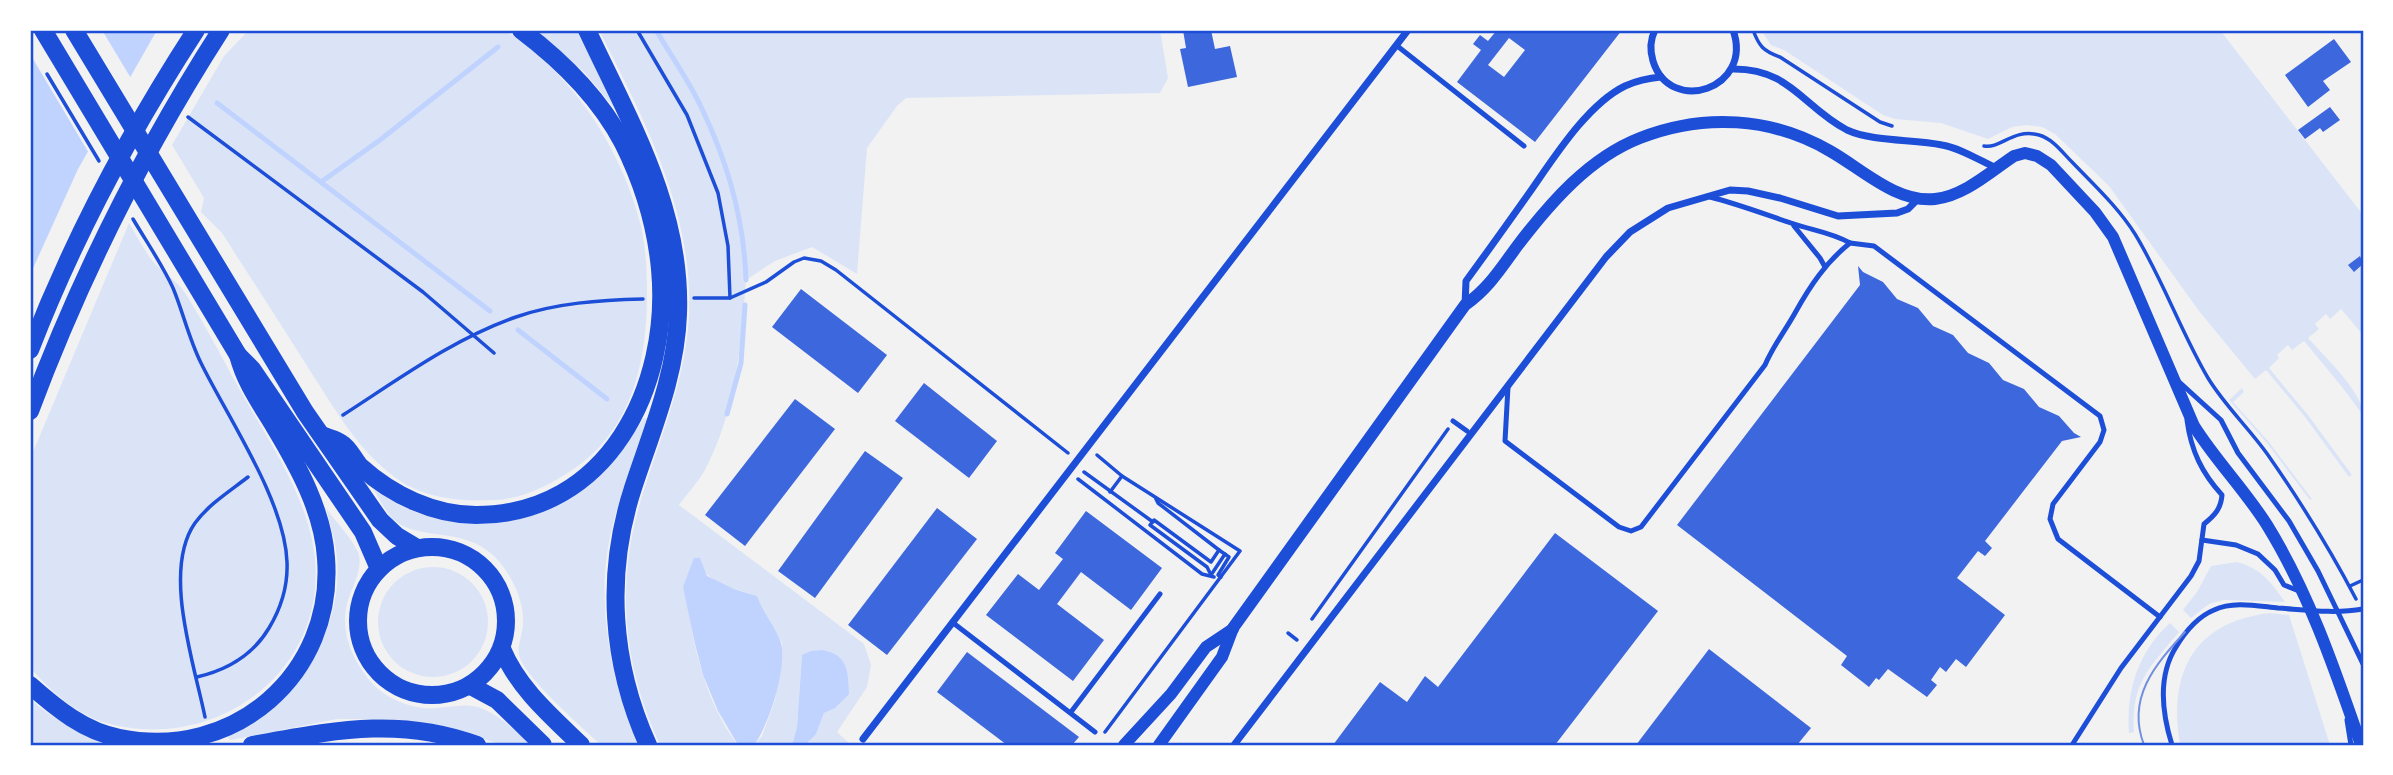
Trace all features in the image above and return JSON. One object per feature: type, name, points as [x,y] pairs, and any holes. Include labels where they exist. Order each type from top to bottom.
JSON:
[{"type":"highway","points":[[43,30],[238,355],[252,369],[363,532],[379,569]]},
{"type":"highway","points":[[74,30],[247,320],[322,435],[380,520],[397,536],[417,548]]},
{"type":"highway","points":[[30,350],[93,208],[166,76],[196,30]]},
{"type":"highway","points":[[30,411],[85,277],[174,106],[221,30]]},
{"type":"highway","points":[[191,77],[235,30]]},
{"type":"highway","points":[[322,435],[343,443],[359,465],[374,478],[412,501],[441,511],[474,515],[512,512],[540,503],[573,486],[598,466],[619,441],[637,412],[649,382],[657,350],[661,314],[660,269],[654,230],[641,187],[624,144],[605,112],[575,76],[521,30]]},
{"type":"highway","points":[[587,30],[633,122],[655,175],[670,225],[677,266],[678,314],[674,356],[667,389],[632,490],[616,562],[614,604],[617,644],[635,716],[648,745]]},
{"type":"highway","points":[[30,685],[75,720],[102,733],[150,742],[176,742],[202,737],[243,720],[279,691],[301,663],[317,632],[325,607],[326,557],[322,530],[296,466],[243,376],[238,355]]},
{"type":"highway","points":[[417,548],[444,548],[469,556],[490,574],[503,597],[507,623],[502,649],[489,670],[471,686],[446,695],[419,695],[394,686],[374,668],[361,644],[358,618],[364,592],[379,569],[397,556],[417,548]]},
{"type":"highway","points":[[502,649],[509,667],[526,690],[581,745]]},
{"type":"highway","points":[[471,686],[497,700],[543,745]]},
{"type":"highway","points":[[252,745],[348,729],[400,728],[450,735],[477,745]]},
{"type":"street","points":[[860,742],[1408,30]]},
{"type":"street","points":[[1655,30],[1650,50],[1653,64],[1661,77],[1672,86],[1699,91],[1712,88],[1724,80],[1732,69],[1737,55],[1737,40],[1733,30]]},
{"type":"street","points":[[1732,69],[1749,68],[1789,84],[1848,130],[1866,136],[1947,146],[1996,168]]},
{"type":"street","points":[[1465,305],[1466,281],[1582,123],[1605,99],[1625,86],[1648,78],[1661,77]]},
{"type":"street","points":[[1164,742],[1222,657],[1233,628],[1465,305],[1484,291],[1545,212],[1583,172],[1610,152],[1638,138],[1661,130],[1710,122],[1743,121],[1787,131],[1830,150],[1889,188],[1919,198],[1935,199],[1951,195],[2014,156],[2025,153],[2037,156],[2051,165],[2095,212],[2113,237],[2194,426],[2267,526],[2304,593],[2361,745]]},
{"type":"street","points":[[1234,745],[1606,257],[1630,232],[1668,208],[1730,190],[1780,198],[1838,216],[1897,213],[1908,209],[1919,198]]},
{"type":"street","points":[[1124,745],[1171,694],[1206,647],[1233,628]]},
{"type":"lane","points":[[1396,45],[1524,146]]},
{"type":"lane","points":[[1710,197],[1756,209],[1792,224],[1840,237],[1850,243],[1874,246],[2099,416],[2104,430],[2100,442],[2053,504],[2050,519],[2058,539],[2160,617]]},
{"type":"lane","points":[[1792,224],[1825,267]]},
{"type":"lane","points":[[1508,386],[1505,441],[1619,527],[1631,531],[1641,527],[1765,365],[1806,292],[1825,267],[1850,243]]},
{"type":"lane","points":[[2174,377],[2221,420],[2238,453],[2289,521],[2318,571],[2363,664]]},
{"type":"lane","points":[[2072,745],[2121,668],[2191,576],[2199,561],[2204,524],[2221,504],[2222,495],[2206,477],[2196,457],[2185,403]]},
{"type":"lane","points":[[1453,421],[1467,431]]},
{"type":"lane","points":[[2202,540],[2236,545],[2258,554],[2275,570],[2284,585],[2304,593]]},
{"type":"lane","points":[[1071,712],[1160,593]]},
{"type":"lane","points":[[2172,745],[2165,723],[2162,699],[2165,676],[2173,653],[2185,632],[2214,610],[2229,606],[2339,612],[2362,610]]},
{"type":"lane","points":[[952,622],[1094,732]]},
{"type":"lane","points":[[2343,693],[2351,745]]},
{"type":"path","points":[[637,30],[687,115],[718,193],[729,246],[730,298]]},
{"type":"path","points":[[1753,30],[1760,47],[1766,52],[1780,57],[1880,122],[1893,127]]},
{"type":"path","points":[[44,69],[99,161]]},
{"type":"path","points":[[174,106],[423,292],[494,353]]},
{"type":"path","points":[[1976,143],[1987,148],[2015,135],[2039,135],[2051,140],[2102,192],[2135,234],[2207,378],[2219,397],[2266,453],[2306,512],[2362,610]]},
{"type":"path","points":[[133,219],[172,286],[200,361],[274,506],[288,562],[285,591],[277,614],[265,635],[251,650],[220,672],[197,677]]},
{"type":"path","points":[[692,298],[730,298],[766,282],[793,262],[804,258],[821,261],[836,270],[1153,522],[1154,520],[1211,562],[1219,550]]},
{"type":"path","points":[[344,415],[426,361],[516,317],[545,309],[610,300],[643,299]]},
{"type":"path","points":[[1305,629],[1453,421]]},
{"type":"path","points":[[1087,447],[1122,476]]},
{"type":"path","points":[[1068,472],[1202,574],[1212,576]]},
{"type":"path","points":[[205,717],[181,599],[180,558],[186,539],[208,508],[248,477]]},
{"type":"path","points":[[1156,497],[1158,503],[1229,557],[1218,575],[1220,577]]},
{"type":"path","points":[[1153,522],[1150,525],[1207,567],[1212,576]]},
{"type":"path","points":[[1212,576],[1225,554]]},
{"type":"path","points":[[2350,586],[2363,580]]},
{"type":"path","points":[[1288,633],[1297,640]]},
{"type":"shaded area","points":[[249,30],[502,30],[536,53],[560,76],[590,114],[621,168],[641,226],[646,269],[646,320],[639,368],[623,414],[594,452],[575,468],[546,485],[516,497],[481,500],[440,497],[415,489],[392,475],[367,452],[345,424],[222,233],[201,212],[204,198],[172,145],[224,56]]},
{"type":"shaded area","points":[[536,30],[579,30],[616,110],[585,73]]},
{"type":"shaded area","points":[[599,30],[1160,30],[1168,78],[1160,93],[906,98],[897,106],[867,148],[857,274],[812,247],[775,261],[746,280],[739,354],[724,425],[705,470],[679,505],[864,644],[871,665],[867,687],[837,732],[851,745],[805,745],[816,733],[824,713],[835,707],[802,655],[797,727],[792,745],[754,745],[762,736],[775,700],[782,643],[756,596],[713,580],[703,569],[683,587],[706,685],[723,722],[738,745],[660,745],[647,714],[637,683],[627,621],[628,558],[643,493],[672,405],[683,361],[689,314],[688,276],[683,238],[662,167],[633,98]]},
{"type":"shaded area","points":[[1761,30],[2220,30],[2363,215],[2363,335],[2341,309],[2330,319],[2326,314],[2315,324],[2319,329],[2308,338],[2350,385],[2363,415],[2304,341],[2292,350],[2288,345],[2277,355],[2279,358],[2269,368],[2352,475],[2349,477],[2266,370],[2255,379],[2199,311],[2109,186],[2055,134],[2042,127],[2027,125],[2012,127],[1988,139],[1941,123],[1895,119],[1883,115],[1784,50],[1771,45]]},
{"type":"shaded area","points":[[129,223],[151,259],[185,293],[275,450],[305,514],[315,559],[314,600],[302,637],[282,669],[255,695],[222,715],[185,726],[146,729],[106,723],[84,714],[54,692],[30,667],[30,459]]},
{"type":"shaded area","points":[[2242,388],[2244,392],[2233,402],[2268,441],[2312,499],[2310,500],[2267,443],[2229,400]]},
{"type":"shaded area","points":[[644,418],[649,419],[621,495],[605,574],[606,617],[612,661],[631,726],[640,745],[601,745],[555,702],[523,664],[519,655],[523,623],[521,605],[515,586],[500,562],[482,547],[469,541],[404,526],[391,517],[370,485],[398,504],[437,519],[475,523],[529,517],[574,495],[594,479],[612,461]]},
{"type":"shaded area","points":[[326,508],[347,535],[360,559],[347,602],[345,619],[351,649],[372,683],[389,697],[417,707],[469,706],[483,709],[503,720],[530,745],[502,745],[453,729],[395,719],[337,719],[231,740],[227,737],[252,722],[295,684],[325,635],[337,580],[336,550]]},
{"type":"shaded area","points":[[2236,562],[2259,572],[2285,602],[2224,600],[2209,604],[2191,618],[2183,610],[2197,592],[2211,566]]},
{"type":"shaded area","points":[[433,567],[454,571],[472,583],[484,601],[488,622],[484,643],[472,661],[454,673],[433,677],[412,673],[394,661],[382,643],[378,622],[382,601],[394,583],[412,571]]},
{"type":"shaded area","points":[[2270,613],[2289,615],[2330,745],[2180,745],[2178,695],[2183,674],[2192,655],[2222,627],[2244,618]]},
{"type":"shaded area","points":[[2170,623],[2179,632],[2144,677],[2136,701],[2134,732],[2129,733],[2130,702],[2136,673],[2150,646]]},
{"type":"shaded area","points":[[30,699],[69,726],[115,745],[30,745]]},
{"type":"water","points":[[30,30],[157,30],[78,169],[30,275]]},
{"type":"water","points":[[694,558],[700,558],[707,576],[757,596],[780,640],[780,678],[766,724],[754,745],[738,745],[718,711],[703,675],[683,587]]},
{"type":"water","points":[[822,650],[831,652],[842,660],[848,678],[849,694],[835,708],[824,713],[816,734],[805,745],[792,745],[797,727],[802,655]]},
{"type":"pier","points":[[30,30],[102,30],[132,80],[90,155],[30,54]]},
{"type":"building","points":[[1183,30],[1211,30],[1215,49],[1230,46],[1237,77],[1188,87],[1180,49],[1186,48]]},
{"type":"building","points":[[1497,30],[1622,30],[1535,142],[1457,82],[1481,50],[1473,44],[1480,35],[1488,41]],"holes":[[[1509,38],[1525,50],[1504,77],[1488,65]]]},
{"type":"building","points":[[2334,39],[2351,62],[2323,81],[2330,90],[2308,107],[2285,75]]},
{"type":"building","points":[[2330,107],[2340,120],[2323,132],[2320,128],[2305,139],[2298,130]]},
{"type":"building","points":[[2360,256],[2363,264],[2354,272],[2348,265]]},
{"type":"building","points":[[1858,266],[1863,272],[1883,282],[1897,299],[1918,308],[1933,326],[1953,335],[1968,353],[1989,363],[2003,380],[2024,389],[2039,407],[2059,416],[2081,437],[2062,441],[1985,541],[1992,548],[1985,556],[1978,551],[1957,578],[2005,615],[1966,667],[1956,659],[1946,672],[1940,667],[1931,680],[1937,685],[1927,697],[1888,669],[1869,687],[1841,665],[1847,656],[1677,525],[1860,285]]},
{"type":"building","points":[[801,289],[887,355],[858,393],[772,327]]},
{"type":"building","points":[[924,383],[997,441],[969,478],[895,421]]},
{"type":"building","points":[[795,399],[835,429],[745,546],[705,515]]},
{"type":"building","points":[[865,451],[903,478],[815,598],[778,571]]},
{"type":"building","points":[[937,508],[977,539],[887,655],[848,625]]},
{"type":"building","points":[[1086,511],[1162,568],[1131,610],[1081,572],[1057,604],[1104,640],[1073,681],[986,615],[1018,574],[1039,590],[1063,559],[1055,553]]},
{"type":"building","points":[[1555,533],[1658,611],[1555,745],[1333,745],[1380,682],[1407,702],[1425,676],[1438,687]]},
{"type":"building","points":[[1709,649],[1811,728],[1797,745],[1636,745]]},
{"type":"building","points":[[967,652],[1079,737],[1072,745],[1007,745],[937,692]]},
{"type":"waterway","points":[[656,30],[697,99],[720,150],[738,214],[746,280]]},
{"type":"waterway","points":[[321,182],[380,140],[498,47]]},
{"type":"waterway","points":[[217,103],[490,311]]},
{"type":"waterway","points":[[727,414],[741,363],[745,305]]},
{"type":"waterway","points":[[518,330],[607,399]]},
{"type":"tram line","points":[[2144,745],[2139,728],[2139,712],[2146,683],[2163,657],[2185,632]]}]
